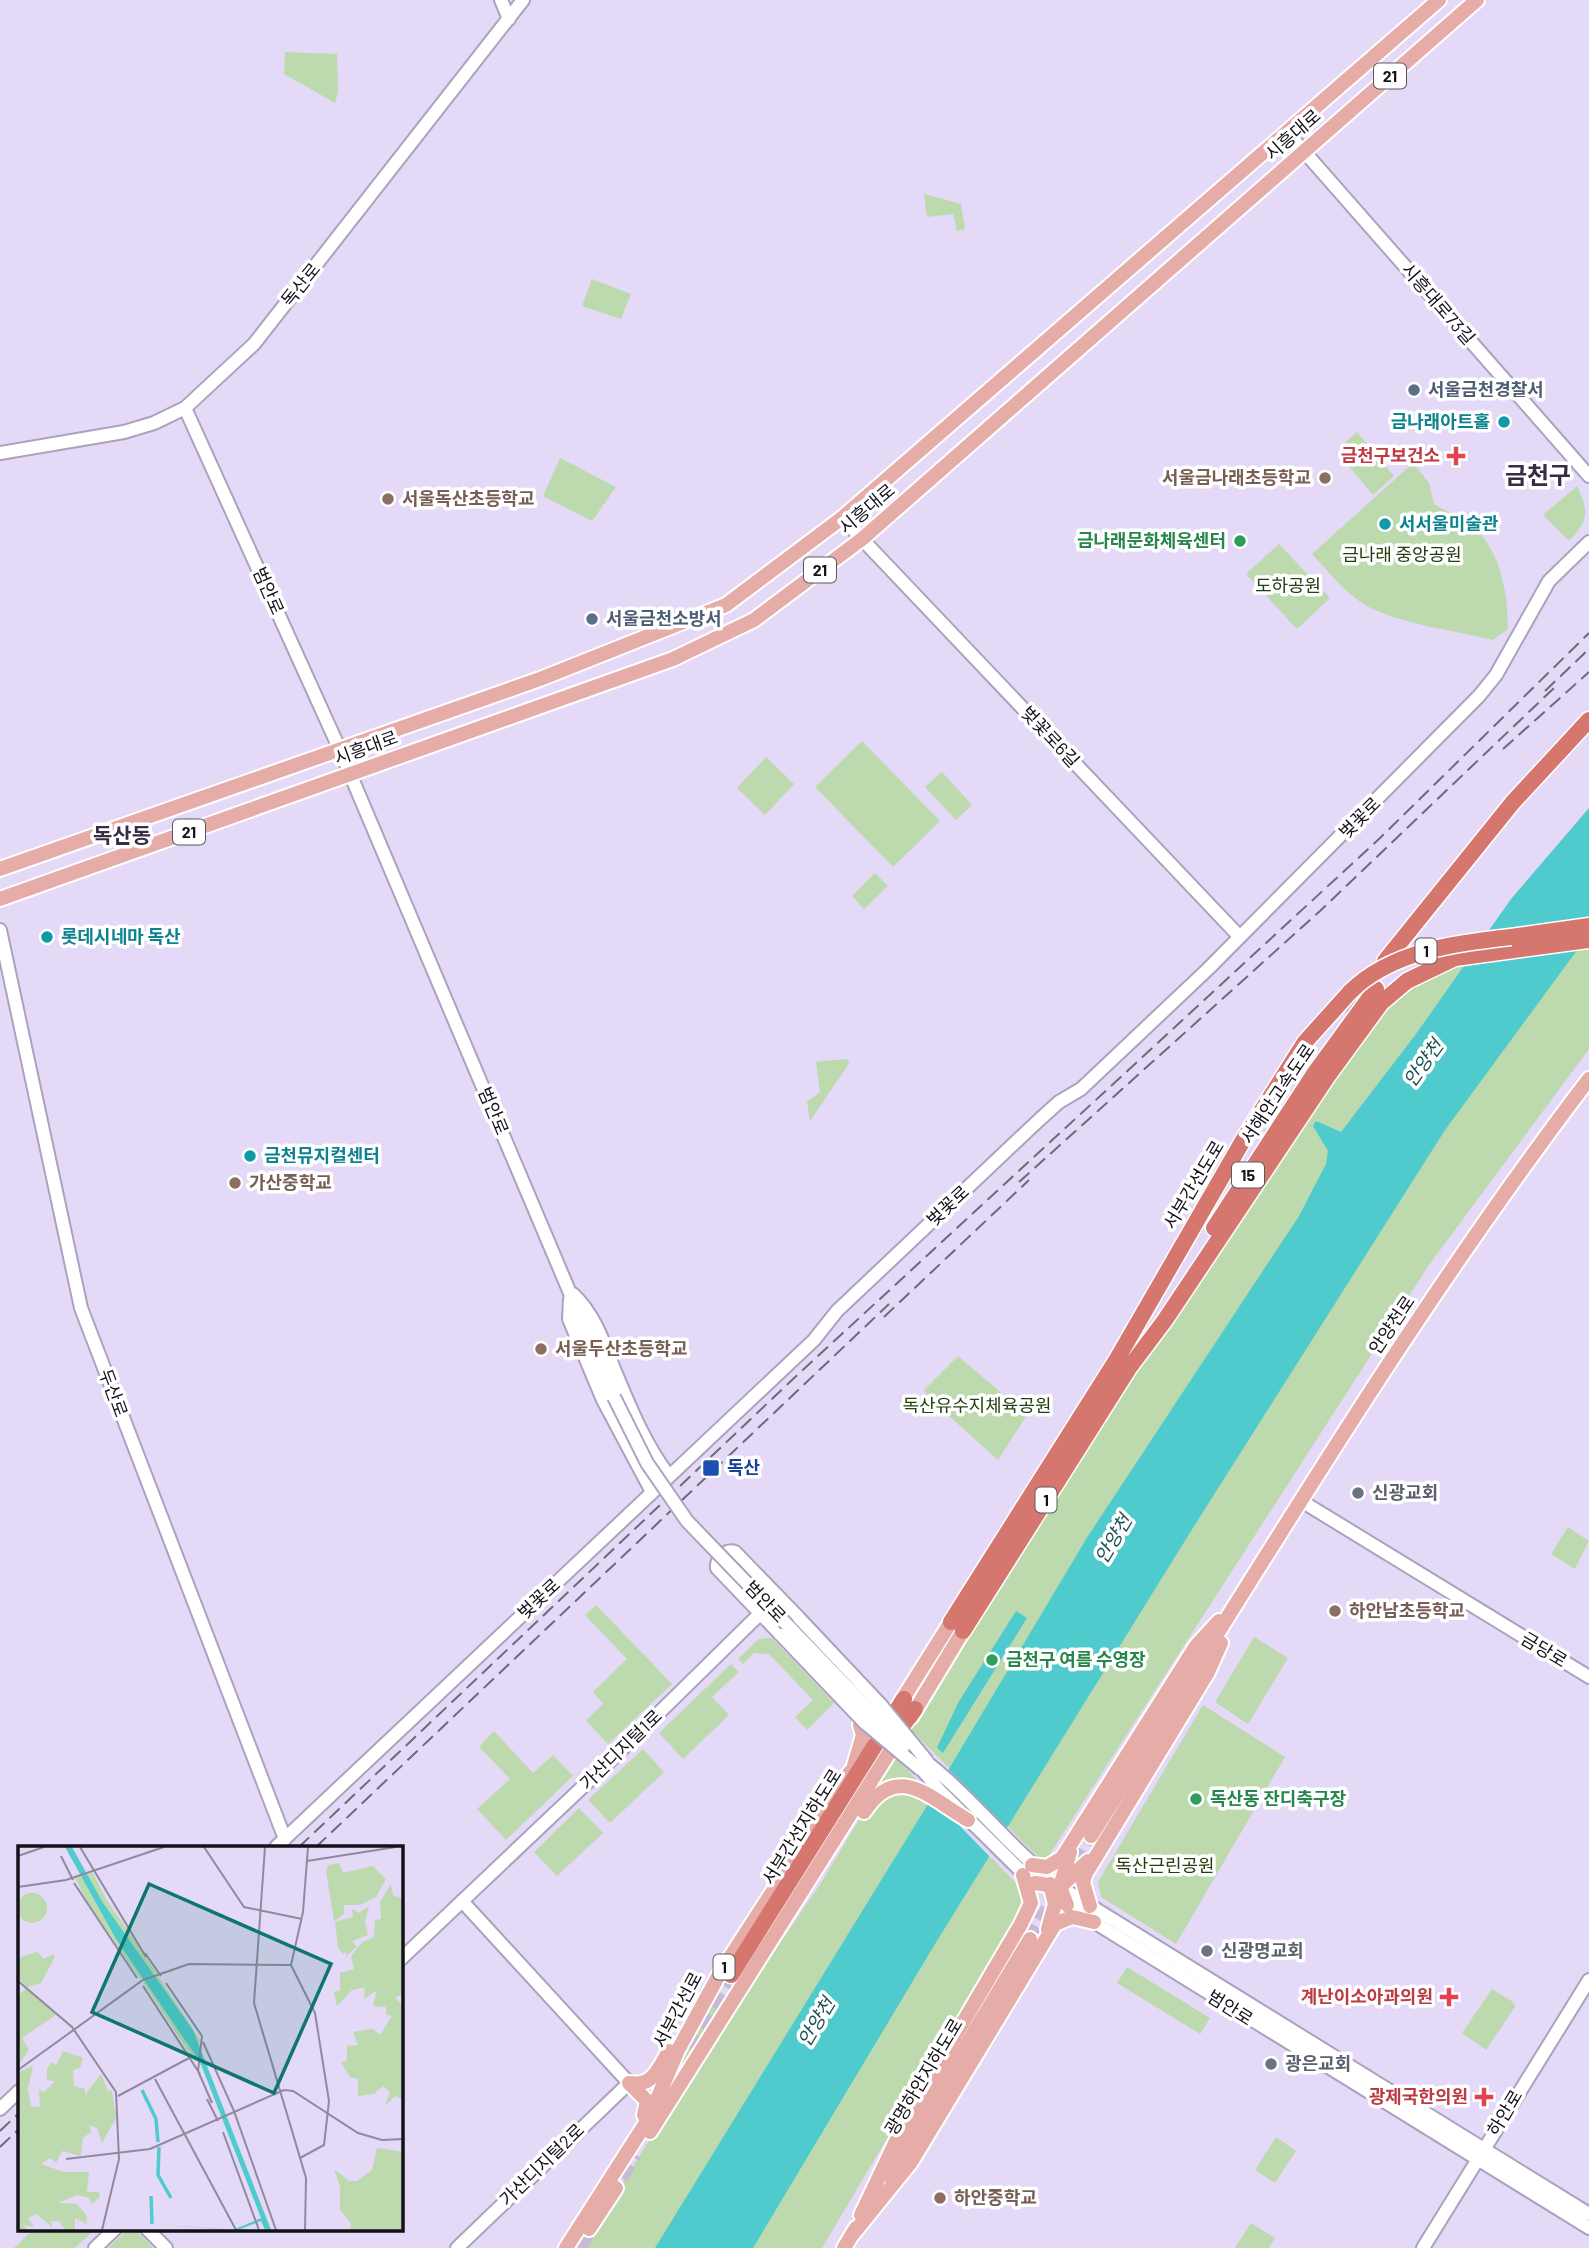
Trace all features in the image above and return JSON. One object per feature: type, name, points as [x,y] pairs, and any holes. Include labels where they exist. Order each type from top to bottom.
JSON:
[{"type":"highway","points":[[1385,961],[1589,720]]},
{"type":"highway","points":[[1406,949],[1517,806],[1589,735]]},
{"type":"highway","name":"서부간선도로","points":[[957,1627],[1123,1363],[1245,1137],[1305,1042],[1350,992],[1382,971],[1446,945],[1589,926]]},
{"type":"highway","name":"서부간선도로","points":[[1123,1363],[1165,1320],[1352,1040],[1381,1003],[1407,981],[1427,969],[1467,955],[1589,940]]},
{"type":"highway","name":"서해안고속도로","points":[[1123,1363],[1266,1146],[1376,989]]},
{"type":"highway","name":"서해안고속도로","points":[[1123,1363],[1152,1309],[1259,1139],[1346,1012]]},
{"type":"highway","name":"서부간선지하도로","points":[[742,1975],[909,1704]]},
{"type":"main road","name":"시흥대로","points":[[0,869],[553,674],[726,605],[842,518],[1439,0]]},
{"type":"main road","name":"시흥대로","points":[[0,899],[673,659],[754,620],[862,539],[1477,0]]},
{"type":"main road","name":"안양천로","points":[[1240,1600],[1460,1258],[1528,1159],[1589,1079]]},
{"type":"main road","points":[[1021,1924],[1042,1903],[1196,1646],[1240,1600]]},
{"type":"main road","points":[[1090,1906],[1083,1882],[1208,1672],[1240,1600]]},
{"type":"main road","name":"서부간선로","points":[[576,2248],[957,1627]]},
{"type":"main road","name":"서부간선로","points":[[566,2248],[649,2118],[705,1998],[853,1769],[909,1704]]},
{"type":"main road","points":[[853,1769],[863,1735],[860,1725]]},
{"type":"main road","points":[[742,1975],[869,1804],[885,1789],[908,1786],[925,1791],[968,1820]]},
{"type":"main road","points":[[1081,1837],[1077,1842],[1084,1849],[1092,1852],[1102,1847]]},
{"type":"main road","points":[[848,2242],[911,2162],[1037,1939],[1051,1887],[1047,1867],[1058,1862],[1081,1837]]},
{"type":"main road","points":[[848,2242],[908,2116],[1031,1903],[1102,1847]]},
{"type":"main road","points":[[1037,1939],[1066,1917],[1094,1922]]},
{"type":"main road","points":[[1021,1924],[1040,1925],[1045,1933],[1037,1939]]},
{"type":"main road","points":[[629,2083],[645,2084],[652,2080],[705,1998]]},
{"type":"main road","points":[[595,2202],[648,2109],[647,2101],[629,2083]]},
{"type":"street","points":[[501,0],[509,19]]},
{"type":"street","name":"독산로","points":[[0,453],[124,432],[154,423],[185,408],[254,344],[523,0]]},
{"type":"street","name":"시흥대로73길","points":[[1287,132],[1588,476]]},
{"type":"street","name":"범안로","points":[[185,408],[340,750],[614,1397],[647,1463],[687,1521],[904,1746],[1051,1887],[1090,1906],[1480,2154],[1589,2228]]},
{"type":"street","name":"벚꽃로6길","points":[[842,518],[1238,935]]},
{"type":"street","name":"벚꽃로","points":[[280,1843],[814,1340],[837,1311],[1059,1102],[1081,1089],[1208,969],[1238,935],[1354,825],[1479,696],[1496,675],[1545,586],[1587,542]]},
{"type":"street","name":"두산로","points":[[0,930],[81,1308],[280,1843]]},
{"type":"street","points":[[570,1292],[590,1310],[643,1435],[669,1476]]},
{"type":"street","points":[[570,1292],[569,1319],[603,1400],[652,1492]]},
{"type":"street","name":"금당로","points":[[1303,1502],[1589,1677]]},
{"type":"street","points":[[726,1552],[735,1552],[881,1706],[924,1765],[865,1723],[717,1568],[718,1560],[726,1552]]},
{"type":"street","name":"가산디지털1로","points":[[402,1958],[778,1596]]},
{"type":"street","name":"범안로","points":[[924,1765],[968,1820],[1094,1922],[1480,2154],[1589,2214]]},
{"type":"street","points":[[462,1901],[629,2083]]},
{"type":"street","name":"하안로","points":[[1423,2248],[1589,1980]]},
{"type":"street","name":"가산디지털2로","points":[[457,2248],[629,2083]]},
{"type":"street","points":[[0,2109],[18,2092]]},
{"type":"street","points":[[95,2248],[114,2230]]},
{"type":"street","points":[[149,2230],[166,2248]]},
{"type":"green space","points":[[285,52],[337,54],[338,92],[335,103],[284,74]]},
{"type":"green space","points":[[924,194],[961,204],[965,229],[957,231],[953,214],[927,217]]},
{"type":"green space","points":[[592,279],[631,294],[621,319],[582,306]]},
{"type":"green space","points":[[1357,432],[1394,476],[1373,495],[1340,456],[1344,453],[1340,447]]},
{"type":"green space","points":[[560,458],[616,487],[592,521],[543,496]]},
{"type":"green space","name":"금나래 중앙공원","points":[[1413,463],[1429,483],[1434,504],[1459,518],[1482,536],[1496,560],[1504,588],[1508,629],[1493,640],[1381,613],[1344,589],[1312,554]]},
{"type":"green space","points":[[1577,486],[1584,502],[1585,515],[1569,541],[1543,515]]},
{"type":"green space","name":"도하공원","points":[[1279,544],[1330,598],[1297,629],[1246,574]]},
{"type":"green space","points":[[862,741],[940,821],[893,867],[815,787]]},
{"type":"green space","points":[[766,757],[794,784],[765,815],[737,788]]},
{"type":"green space","points":[[942,772],[972,805],[956,820],[925,787]]},
{"type":"green space","points":[[875,873],[888,886],[864,909],[852,896]]},
{"type":"green space","points":[[1589,946],[1589,1049],[1429,1265],[1044,1863],[911,1730],[1144,1357],[1388,1002],[1410,986],[1458,966],[1510,955]]},
{"type":"green space","points":[[846,1059],[850,1062],[810,1121],[807,1102],[820,1092],[816,1062]]},
{"type":"green space","name":"독산유수지체육공원","points":[[958,1356],[1027,1415],[998,1460],[928,1397],[924,1390]]},
{"type":"green space","points":[[1568,1527],[1589,1541],[1575,1569],[1551,1554]]},
{"type":"green space","points":[[596,1605],[672,1684],[608,1744],[586,1721],[603,1704],[593,1692],[627,1659],[585,1615]]},
{"type":"green space","points":[[1254,1637],[1288,1658],[1248,1724],[1215,1702]]},
{"type":"green space","points":[[772,1638],[834,1703],[807,1730],[795,1717],[813,1700],[769,1654],[754,1653],[743,1664],[738,1659],[759,1639]]},
{"type":"green space","points":[[731,1664],[739,1672],[712,1697],[729,1715],[683,1759],[659,1733]]},
{"type":"green space","name":"독산근린공원","points":[[1203,1705],[1285,1757],[1176,1944],[1101,1897],[1098,1882]]},
{"type":"green space","points":[[494,1731],[533,1773],[553,1755],[573,1776],[506,1840],[477,1809],[510,1779],[479,1747]]},
{"type":"green space","points":[[643,1749],[664,1772],[610,1823],[588,1800]]},
{"type":"green space","points":[[892,1754],[1017,1884],[1025,1895],[1026,1904],[822,2248],[581,2248],[699,2062],[821,1883],[878,1788],[874,1785]]},
{"type":"green space","points":[[579,1808],[603,1833],[557,1876],[534,1852]]},
{"type":"green space","points":[[1127,1967],[1210,2018],[1200,2034],[1117,1983]]},
{"type":"green space","points":[[715,1988],[732,2000],[663,2098],[671,2074]]},
{"type":"green space","points":[[1492,1989],[1513,2002],[1515,2007],[1486,2050],[1462,2033]]},
{"type":"green space","points":[[1276,2137],[1296,2151],[1275,2183],[1255,2170]]},
{"type":"green space","points":[[1251,2223],[1275,2238],[1269,2248],[1235,2248]]},
{"type":"green space","points":[[33,2230],[94,2230],[75,2248],[14,2248]]},
{"type":"green space","points":[[127,2230],[137,2231],[153,2248],[108,2248]]},
{"type":"water","name":"안양천","points":[[1589,808],[1589,934],[1445,1130],[1196,1523],[935,1944],[753,2248],[655,2248],[925,1809],[1088,1536],[1299,1216],[1326,1164],[1328,1151],[1313,1126],[1316,1121],[1341,1132],[1416,1034],[1511,899]]},
{"type":"water","name":"금천구 여름 수영장","points":[[1016,1611],[1027,1618],[943,1753],[937,1748],[958,1703]]},
{"type":"pier","points":[[946,1767],[1009,1831],[992,1859],[958,1824],[927,1799]]},
{"type":"tunnel","points":[[1346,1012],[1373,977]]},
{"type":"tunnel","points":[[1065,1880],[1091,1836]]},
{"type":"tunnel","points":[[1030,1939],[1054,1897]]},
{"type":"tunnel","points":[[686,2047],[731,1975]]},
{"type":"tunnel","points":[[608,2198],[634,2154]]},
{"type":"tunnel","points":[[578,2248],[597,2217]]},
{"type":"railway","points":[[300,1846],[792,1380],[1380,838],[1589,633]]},
{"type":"railway","points":[[1545,691],[1589,649]]},
{"type":"railway","points":[[1503,749],[1589,672]]},
{"type":"railway","points":[[1019,1182],[1320,911],[1554,688]]},
{"type":"railway","points":[[884,1317],[1029,1180]]},
{"type":"railway","points":[[317,1846],[889,1304]]},
{"type":"railway","points":[[0,2131],[18,2114]]},
{"type":"railway","points":[[0,2147],[18,2130]]},
{"type":"place","name":"서울금천경찰서","points":[[1414,390]]},
{"type":"place","name":"금나래아트홀","points":[[1504,422]]},
{"type":"place","name":"금천구보건소","points":[[1456,456]]},
{"type":"place","name":"서울금나래초등학교","points":[[1325,478]]},
{"type":"place","name":"서울독산초등학교","points":[[388,499]]},
{"type":"place","name":"서서울미술관","points":[[1385,524]]},
{"type":"place","name":"금나래문화체육센터","points":[[1240,541]]},
{"type":"place","name":"서울금천소방서","points":[[592,619]]},
{"type":"place","name":"롯데시네마 독산","points":[[47,937]]},
{"type":"place","name":"금천뮤지컬센터","points":[[250,1156]]},
{"type":"place","name":"가산중학교","points":[[235,1183]]},
{"type":"place","name":"서울두산초등학교","points":[[541,1349]]},
{"type":"place","name":"독산","points":[[711,1468]]},
{"type":"place","name":"신광교회","points":[[1358,1493]]},
{"type":"place","name":"하안남초등학교","points":[[1335,1611]]},
{"type":"place","name":"금천구 여름 수영장","points":[[992,1660]]},
{"type":"place","name":"독산동 잔디축구장","points":[[1196,1799]]},
{"type":"place","name":"신광명교회","points":[[1207,1951]]},
{"type":"place","name":"계난이소아과의원","points":[[1449,1997]]},
{"type":"place","name":"광은교회","points":[[1271,2064]]},
{"type":"place","name":"광제국한의원","points":[[1484,2097]]},
{"type":"place","name":"하안중학교","points":[[940,2198]]},
{"type":"district","name":"금천구","points":[[1538,476]]},
{"type":"district","name":"독산동","points":[[122,836]]}]
